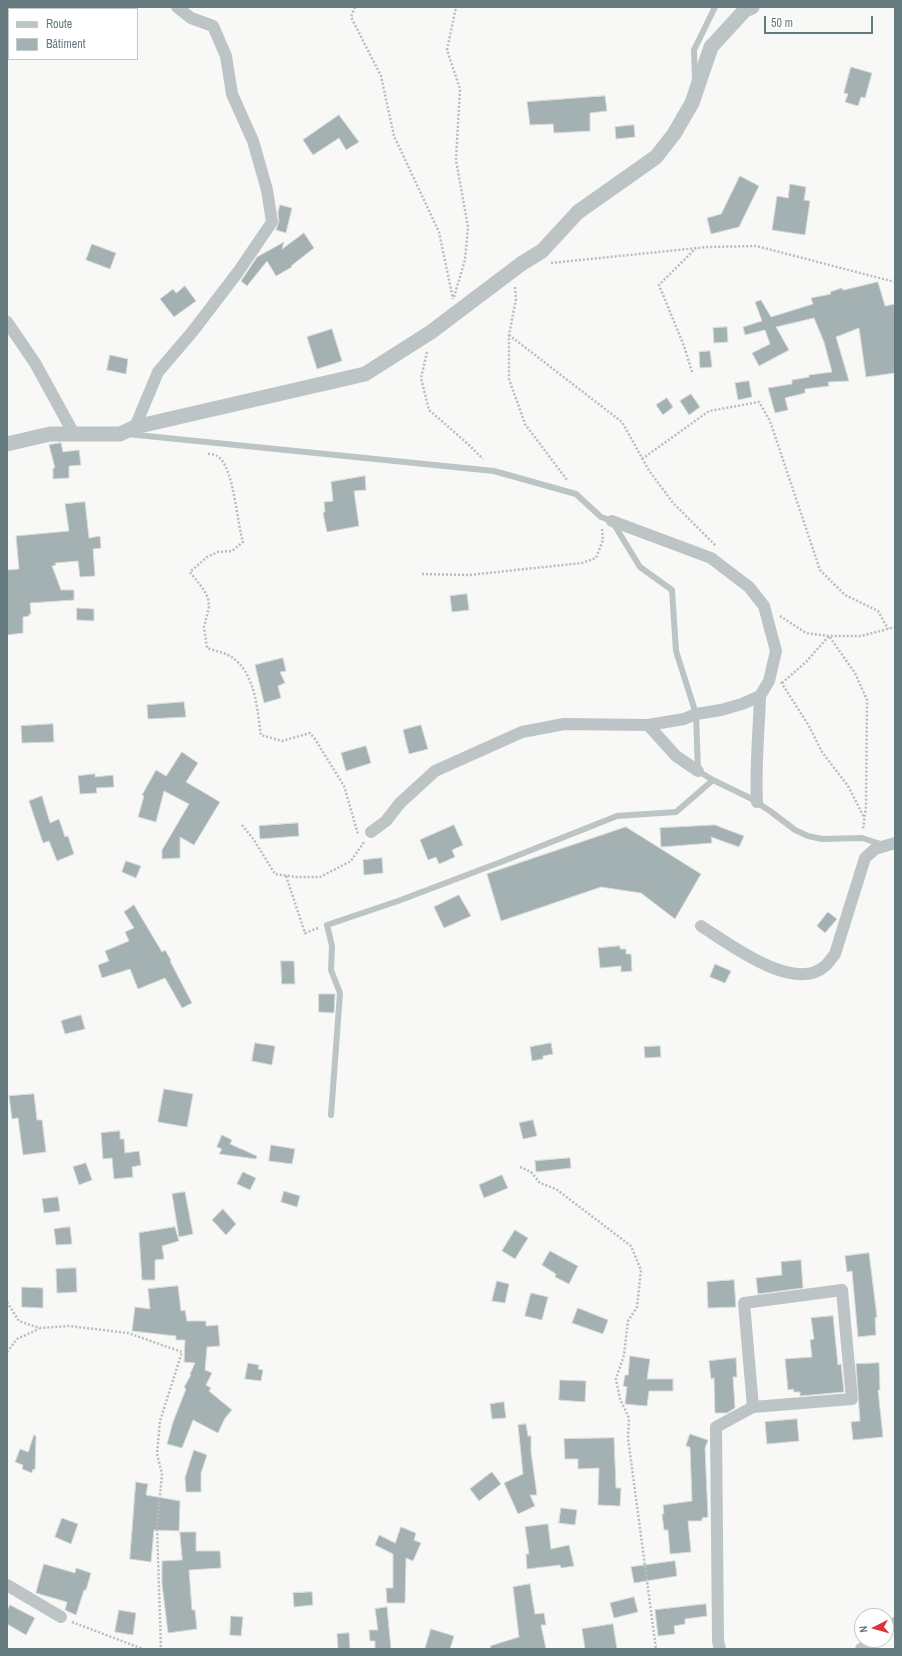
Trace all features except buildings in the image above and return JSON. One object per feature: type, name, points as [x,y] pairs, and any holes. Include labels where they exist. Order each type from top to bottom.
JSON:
[{"type":"street","points":[[135,427],[158,372],[193,331],[238,272],[272,222],[267,190],[253,141],[232,94],[226,56],[213,26],[191,18],[177,7]]},
{"type":"street","points":[[7,444],[50,434],[120,434],[135,427],[365,374],[431,332],[454,306],[509,274],[542,251],[578,212],[656,158],[674,134],[692,103],[711,47],[745,10],[752,7]]},
{"type":"street","points":[[7,322],[35,363],[74,434]]},
{"type":"street","points":[[607,519],[711,558],[749,587],[764,606],[776,651],[769,681],[760,696],[759,738],[755,777],[757,802]]},
{"type":"street","points":[[371,832],[386,821],[400,803],[435,770],[522,732],[564,724],[648,725],[684,719],[696,714],[721,710],[742,704],[760,696]]},
{"type":"street","points":[[648,725],[676,756],[698,772]]},
{"type":"street","points":[[701,926],[751,957],[772,968],[803,974],[815,972],[826,966],[835,954],[865,858],[875,849],[890,844]]},
{"type":"street","points":[[720,1649],[716,1427],[753,1407],[852,1399],[842,1290],[744,1303],[753,1407]]},
{"type":"street","points":[[7,1585],[61,1617]]},
{"type":"lane","points":[[696,91],[694,50],[714,7]]},
{"type":"lane","points":[[120,434],[494,471],[576,494],[607,519],[640,567],[672,590],[676,651],[696,714],[698,772],[757,802],[795,830],[808,836],[822,839],[862,838],[890,844]]},
{"type":"lane","points":[[331,1115],[340,993],[331,970],[332,946],[327,925],[494,865],[617,816],[676,812],[713,780]]},
{"type":"path","points":[[355,7],[351,17],[381,76],[394,136],[439,232],[454,306]]},
{"type":"path","points":[[454,306],[465,260],[468,227],[456,160],[460,89],[447,50],[456,7]]},
{"type":"path","points":[[544,264],[696,248],[756,246],[895,282]]},
{"type":"path","points":[[692,372],[684,346],[659,285],[696,248]]},
{"type":"path","points":[[509,274],[515,287],[516,299],[509,335],[509,379],[525,424],[576,494]]},
{"type":"path","points":[[431,332],[421,378],[429,410],[468,444],[494,471]]},
{"type":"path","points":[[509,335],[622,422],[642,459],[674,503],[712,541],[720,552]]},
{"type":"path","points":[[642,459],[709,411],[759,402],[770,421],[820,570],[845,595],[878,611],[888,628]]},
{"type":"path","points":[[189,440],[197,450],[217,456],[223,462],[231,478],[243,542],[232,551],[218,552],[207,557],[190,572],[204,590],[208,598],[209,607],[204,627],[207,648],[233,658],[245,671],[256,699],[261,735],[282,742],[310,733],[315,739],[344,786],[362,846]]},
{"type":"path","points":[[422,574],[469,575],[582,563],[596,558],[603,540],[607,519]]},
{"type":"path","points":[[764,606],[806,633],[829,636],[861,636],[895,627]]},
{"type":"path","points":[[760,696],[782,683],[806,662],[829,636]]},
{"type":"path","points":[[829,636],[855,673],[867,700],[866,806],[862,838]]},
{"type":"path","points":[[772,668],[809,726],[822,752],[848,786],[864,819]]},
{"type":"path","points":[[242,825],[254,840],[275,874],[286,876],[320,877],[351,861],[371,832]]},
{"type":"path","points":[[286,876],[305,933],[327,925]]},
{"type":"path","points":[[520,1167],[531,1172],[540,1184],[556,1189],[631,1246],[641,1270],[637,1307],[628,1321],[624,1356],[616,1379],[620,1399],[629,1418],[628,1438],[656,1649]]},
{"type":"path","points":[[7,1302],[19,1321],[39,1328]]},
{"type":"path","points":[[7,1352],[17,1339],[39,1328],[69,1326],[128,1332],[182,1352],[160,1421],[157,1454],[162,1474],[157,1527],[161,1649]]},
{"type":"path","points":[[61,1617],[143,1649]]}]
